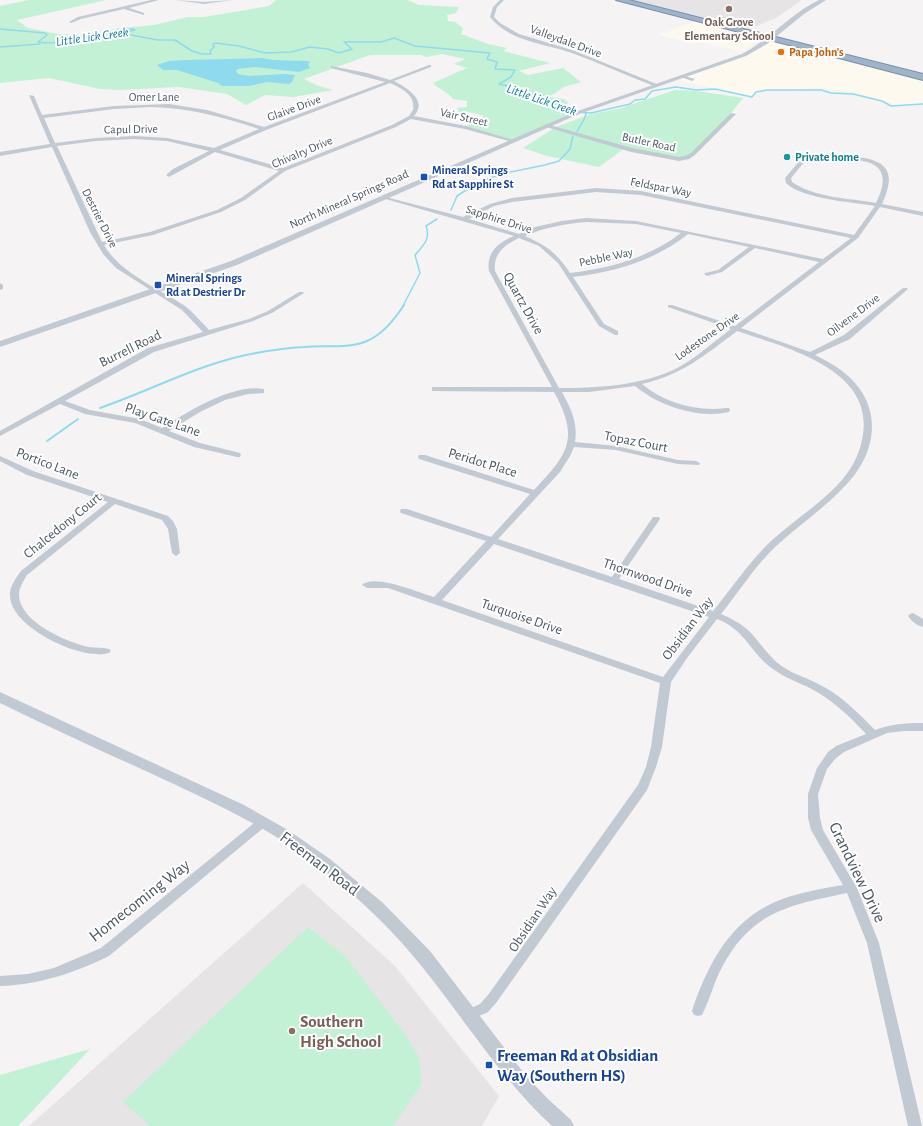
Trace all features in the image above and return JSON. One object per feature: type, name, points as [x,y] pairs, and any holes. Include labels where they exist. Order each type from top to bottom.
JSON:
[{"type":"highway","points":[[620,0],[923,77]]},
{"type":"street","points":[[71,22],[80,18],[157,0]]},
{"type":"street","points":[[177,0],[204,3],[231,0]]},
{"type":"street","name":"Valleydale Drive","points":[[502,0],[495,7],[492,17],[508,30],[574,52],[623,74],[656,85]]},
{"type":"street","name":"North Mineral Springs Road","points":[[0,344],[234,263],[580,112],[747,54],[819,1]]},
{"type":"street","points":[[126,8],[142,14]]},
{"type":"street","name":"Glaive Drive","points":[[169,175],[175,170],[213,151],[264,129],[429,66]]},
{"type":"street","points":[[333,67],[389,81],[405,88],[413,94],[418,108],[410,117]]},
{"type":"street","points":[[684,76],[692,79]]},
{"type":"street","name":"Destrier Drive","points":[[31,96],[99,244],[105,253],[118,267],[184,309],[207,332]]},
{"type":"street","name":"Omer Lane","points":[[41,117],[124,107],[164,105],[203,110],[264,129]]},
{"type":"street","name":"Butler Road","points":[[546,126],[630,150],[679,160],[687,158],[692,154],[733,114]]},
{"type":"street","name":"Vair Street","points":[[410,117],[466,128],[511,141]]},
{"type":"street","name":"Chivalry Drive","points":[[99,244],[157,233],[219,211],[243,199],[282,170],[394,126],[410,117]]},
{"type":"street","name":"Capul Drive","points":[[0,154],[108,139],[147,138],[176,142],[282,170]]},
{"type":"street","name":"Lodestone Drive","points":[[435,389],[602,389],[638,384],[684,367],[738,328],[856,236],[879,205],[885,192],[884,170],[881,166],[868,160],[822,156],[807,158],[802,160],[788,178],[789,183],[799,189],[879,205],[923,214]]},
{"type":"street","name":"Feldspar Way","points":[[464,219],[492,205],[512,200],[587,190],[617,190],[641,193],[856,236]]},
{"type":"street","name":"Sapphire Drive","points":[[384,197],[520,235],[541,245],[549,251],[570,275],[601,325],[615,333]]},
{"type":"street","name":"Quartz Drive","points":[[436,601],[562,464],[571,444],[572,422],[568,410],[492,271],[491,259],[495,252],[506,243],[520,235],[548,225],[606,219],[639,222],[825,261]]},
{"type":"street","name":"Pebble Way","points":[[570,275],[609,270],[640,261],[658,252],[686,232]]},
{"type":"street","points":[[707,274],[720,271],[754,246]]},
{"type":"street","name":"Oilvene Drive","points":[[811,354],[847,337],[905,289]]},
{"type":"street","name":"Burrell Road","points":[[0,434],[146,352],[261,316],[301,293]]},
{"type":"street","name":"Obsidian Way","points":[[470,1015],[484,1008],[492,999],[643,787],[654,764],[665,681],[714,614],[764,553],[840,488],[860,459],[869,432],[868,408],[862,396],[840,372],[811,354],[779,341],[670,306]]},
{"type":"street","points":[[638,384],[651,394],[678,405],[705,411],[719,412],[726,410]]},
{"type":"street","points":[[163,431],[194,411],[210,404],[244,392],[260,391]]},
{"type":"street","name":"Play Gate Lane","points":[[59,401],[88,412],[137,421],[204,447],[237,455]]},
{"type":"street","name":"Topaz Court","points":[[571,444],[616,448],[678,462],[696,463]]},
{"type":"street","name":"Peridot Place","points":[[422,456],[536,493]]},
{"type":"street","name":"Portico Lane","points":[[0,458],[30,472],[153,514],[170,522],[174,529],[173,539],[176,553]]},
{"type":"street","name":"Chalcedony Court","points":[[106,651],[86,649],[39,629],[24,619],[17,609],[14,596],[17,584],[24,573],[40,558],[114,501]]},
{"type":"street","name":"Thornwood Drive","points":[[404,511],[714,614],[745,632],[768,660],[779,669],[820,689],[837,700],[848,709],[872,734]]},
{"type":"street","points":[[614,580],[656,519]]},
{"type":"street","name":"Turquoise Drive","points":[[367,585],[389,585],[665,681]]},
{"type":"street","points":[[913,616],[923,624]]},
{"type":"street","name":"Freeman Road","points":[[0,697],[239,809],[297,843],[327,865],[383,913],[425,957],[470,1015],[512,1074],[540,1104],[565,1126]]},
{"type":"street","name":"Grandview Drive","points":[[915,1126],[874,944],[851,888],[817,830],[814,818],[813,794],[822,768],[832,755],[849,744],[872,734],[894,728],[923,727]]},
{"type":"street","name":"Homecoming Way","points":[[0,982],[26,980],[55,974],[79,965],[105,952],[263,822]]},
{"type":"street","points":[[698,1011],[708,985],[727,948],[736,935],[746,925],[780,905],[797,899],[851,888]]},
{"type":"shaded area","name":"Oak Grove Elementary School","points":[[631,0],[802,0],[776,18],[749,29]]},
{"type":"shaded area","points":[[696,21],[759,38],[743,52],[701,42],[695,44],[659,35]]},
{"type":"shaded area","points":[[770,40],[923,79],[923,102],[900,106],[857,93],[822,88],[767,90],[756,92],[752,97],[749,97],[678,80],[748,55]]},
{"type":"shaded area","name":"Southern High School","points":[[303,883],[395,966],[499,1096],[482,1126],[29,1126]]},
{"type":"green space","points":[[29,0],[106,0],[17,20],[28,28],[58,34],[87,35],[121,28],[154,25],[188,17],[204,17],[269,6],[276,0],[407,0],[419,5],[459,7],[456,13],[447,15],[448,21],[455,22],[463,28],[461,34],[488,44],[507,48],[503,51],[550,63],[519,71],[528,75],[563,68],[581,82],[564,87],[549,97],[564,99],[569,103],[562,107],[576,113],[511,141],[465,127],[485,116],[465,111],[456,118],[451,117],[459,111],[457,108],[467,107],[467,101],[453,99],[433,83],[467,68],[454,64],[465,59],[442,54],[426,57],[421,55],[370,55],[304,79],[316,85],[333,90],[293,97],[265,95],[246,105],[227,94],[179,87],[119,90],[100,89],[49,78],[0,83],[0,6]]},
{"type":"green space","points":[[675,90],[697,91],[743,98],[715,130],[684,159],[625,148],[599,167],[547,156],[523,148],[556,127],[591,114],[618,109]]},
{"type":"green space","points":[[308,927],[345,956],[402,1030],[419,1057],[422,1084],[393,1126],[150,1126],[123,1102]]},
{"type":"green space","points":[[90,1049],[18,1126],[0,1126],[0,1075]]},
{"type":"water","points":[[262,58],[273,60],[308,61],[310,62],[308,64],[310,68],[299,72],[255,67],[238,69],[236,71],[238,74],[249,76],[284,74],[295,75],[292,82],[289,84],[267,82],[249,86],[222,86],[218,83],[177,70],[163,70],[157,65],[169,61]]},
{"type":"waterway","name":"Little Lick Creek","points":[[0,29],[45,33],[47,35],[38,42],[50,43],[133,29],[135,30],[126,32],[126,34],[158,40],[175,40],[192,51],[202,54],[211,54],[210,51],[214,47],[213,44],[216,43],[239,46],[265,53],[291,52],[310,47],[328,49],[339,53],[352,49],[344,42],[381,42],[394,38],[415,46],[490,53],[487,59],[497,62],[495,69],[515,70],[511,77],[499,84],[525,90],[530,96],[564,106],[575,112],[591,113],[630,104],[635,100],[645,99],[652,91],[676,87],[696,90],[715,89],[752,97],[756,92],[767,90],[821,90],[831,93],[853,94],[882,101],[891,106],[923,104]]},
{"type":"waterway","points":[[0,47],[40,44]]},
{"type":"waterway","points":[[577,132],[585,118],[586,113]]},
{"type":"waterway","points":[[451,210],[457,196],[477,183],[501,174],[559,161],[570,149],[573,136]]},
{"type":"waterway","points":[[403,306],[420,273],[415,255],[427,239],[428,235],[426,226],[437,219]]},
{"type":"waterway","points":[[100,408],[190,372],[246,355],[289,348],[344,346],[367,341],[388,326],[404,305]]},
{"type":"waterway","points":[[47,441],[78,419]]},
{"type":"place","name":"Oak Grove Elementary School","points":[[729,9]]},
{"type":"place","name":"Papa John's","points":[[781,52]]},
{"type":"place","name":"Private home","points":[[787,157]]},
{"type":"place","name":"Mineral Springs Rd at Sapphire St","points":[[424,177]]},
{"type":"place","name":"Mineral Springs Rd at Destrier Dr","points":[[158,285]]},
{"type":"place","name":"Southern High School","points":[[292,1031]]},
{"type":"place","name":"Freeman Rd at Obsidian Way (Southern HS)","points":[[489,1065]]}]
